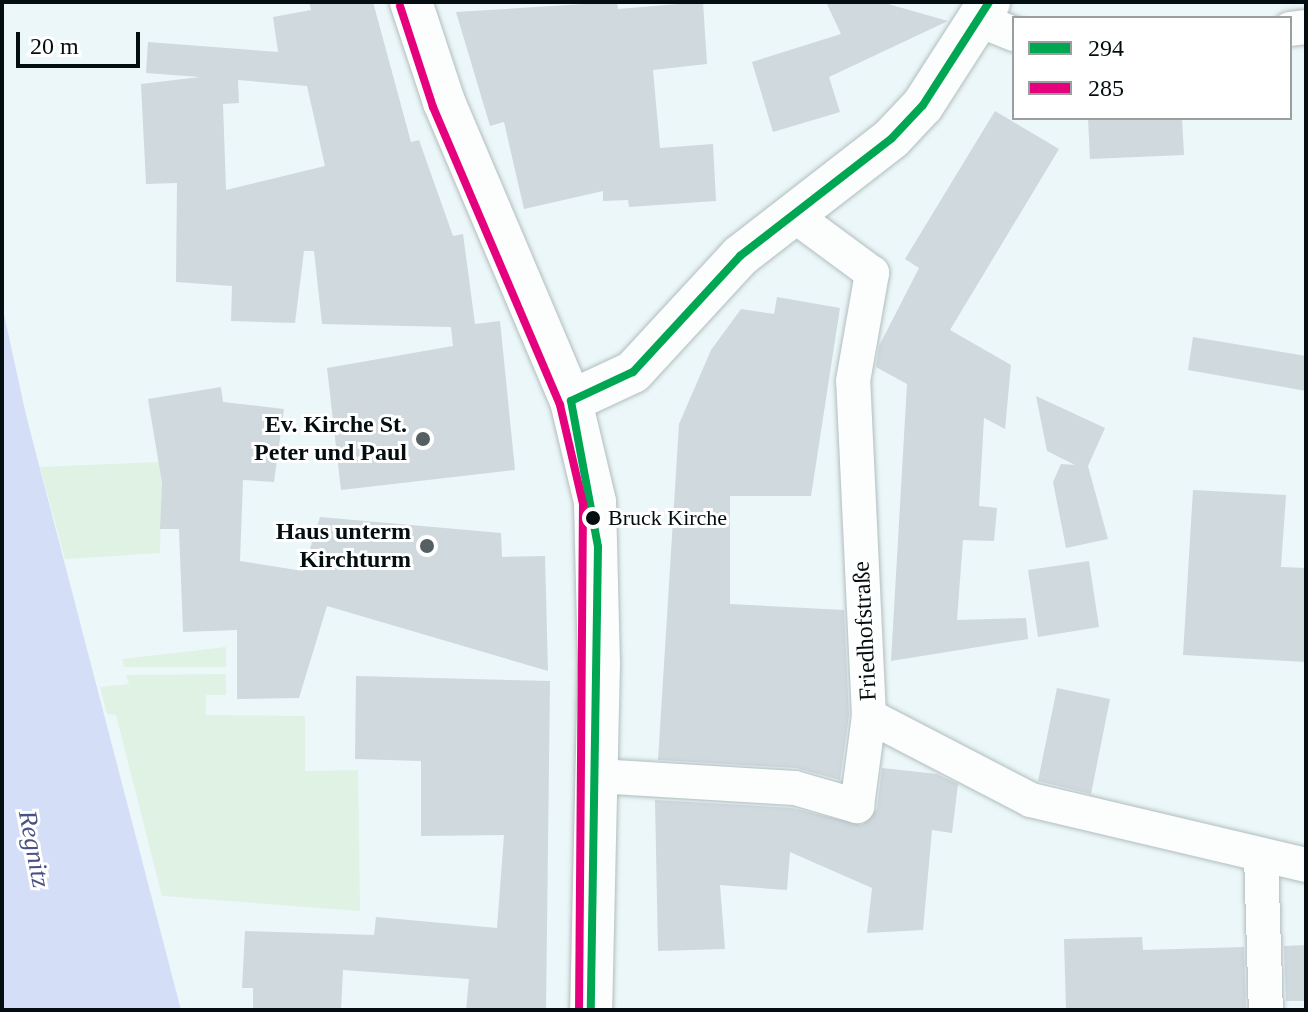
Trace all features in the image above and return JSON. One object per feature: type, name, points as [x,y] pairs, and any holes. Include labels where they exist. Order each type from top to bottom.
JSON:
[{"type":"street","points":[[411,2],[444,102],[571,401],[598,547],[597,776],[591,1010]]},
{"type":"street","points":[[571,401],[633,372],[740,256],[892,138],[994,19]]},
{"type":"street","name":"Friedhofstraße","points":[[792,214],[872,273],[853,381],[869,716],[1031,800],[1306,865]]},
{"type":"street","points":[[597,776],[795,788],[857,806],[869,716]]},
{"type":"street","points":[[1261,855],[1266,1010]]},
{"type":"green space","points":[[158,462],[232,466],[162,477],[160,553],[65,559],[40,467]]},
{"type":"green space","points":[[226,647],[226,667],[124,667],[122,659]]},
{"type":"green space","points":[[226,674],[226,695],[206,695],[206,715],[305,716],[305,771],[358,770],[360,911],[162,896],[116,715],[107,714],[100,687],[129,684],[126,675]]},
{"type":"water","name":"Regnitz","points":[[2,305],[26,415],[181,1010],[2,1010]]},
{"type":"building","points":[[309,2],[373,2],[411,142],[419,140],[453,236],[463,234],[475,324],[500,321],[515,470],[341,490],[327,368],[453,346],[451,327],[322,324],[314,251],[304,251],[295,323],[231,321],[232,286],[176,282],[177,183],[146,184],[141,84],[200,77],[146,73],[148,42],[278,52],[273,17],[311,10]],"holes":[[[238,80],[307,86],[325,166],[226,190],[223,104],[239,103]]]},
{"type":"building","points":[[617,2],[618,9],[703,2],[707,64],[653,70],[660,148],[713,144],[716,201],[629,207],[628,200],[603,201],[603,191],[524,209],[504,122],[490,126],[456,12]]},
{"type":"building","points":[[826,2],[881,2],[948,21],[829,77],[840,112],[773,132],[752,62],[841,34]]},
{"type":"building","points":[[995,111],[1059,149],[950,330],[1011,365],[1005,429],[984,418],[979,506],[997,508],[994,541],[963,540],[957,620],[1026,618],[1028,639],[891,661],[907,384],[876,367],[879,346],[919,268],[905,259]]},
{"type":"building","points":[[1088,120],[1182,120],[1184,155],[1090,159]]},
{"type":"building","points":[[777,297],[840,308],[811,496],[730,496],[730,604],[844,610],[849,715],[840,780],[796,768],[658,760],[679,424],[711,350],[741,309],[774,314]]},
{"type":"building","points":[[1193,337],[1306,356],[1306,391],[1188,370]]},
{"type":"building","points":[[221,387],[223,402],[284,409],[274,482],[243,480],[240,561],[303,571],[320,517],[501,533],[502,557],[545,556],[548,671],[327,606],[299,698],[237,699],[237,630],[183,632],[179,529],[160,529],[162,483],[148,399]]},
{"type":"building","points":[[1036,396],[1105,428],[1088,466],[1108,539],[1066,548],[1053,482],[1061,464],[1075,465],[1047,451]]},
{"type":"building","points":[[1193,490],[1286,495],[1281,567],[1306,568],[1306,662],[1183,655]]},
{"type":"building","points":[[1089,561],[1099,627],[1038,637],[1028,570]]},
{"type":"building","points":[[356,676],[550,681],[546,1010],[466,1010],[469,979],[343,970],[341,1010],[253,1010],[253,988],[242,988],[245,931],[374,935],[376,917],[497,928],[504,835],[421,836],[421,761],[355,759]]},
{"type":"building","points":[[1057,688],[1110,699],[1091,794],[1038,781]]},
{"type":"building","points":[[882,768],[937,774],[958,784],[952,833],[932,830],[923,930],[867,933],[872,888],[790,852],[787,890],[720,885],[725,949],[658,951],[655,800],[792,808],[862,825],[877,809]]},
{"type":"building","points":[[1142,937],[1143,950],[1244,947],[1246,1010],[1066,1010],[1064,939]]},
{"type":"building","points":[[1306,945],[1306,1001],[1286,1001],[1284,946]]},
{"type":"transit line","name":"294","points":[[571,401],[633,372],[740,256],[892,138],[923,105],[989,2]]},
{"type":"transit line","name":"285","points":[[400,6],[433,107],[560,405],[583,504],[579,1010]]},
{"type":"transit line","name":"294","points":[[571,401],[598,547],[591,1010]]},
{"type":"place","name":"Ev. Kirche St. Peter und Paul","points":[[423,439]]},
{"type":"place","name":"Bruck Kirche","points":[[593,518]]},
{"type":"place","name":"Haus unterm Kirchturm","points":[[427,546]]}]
